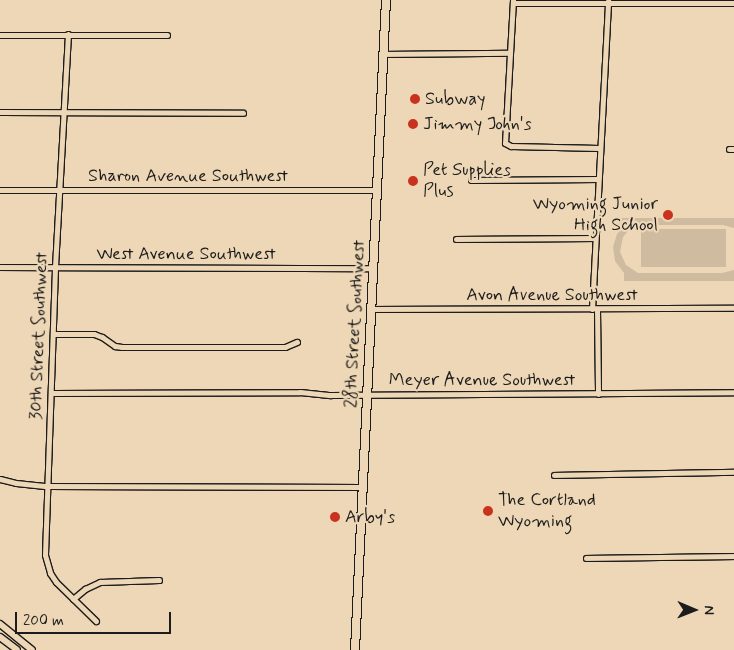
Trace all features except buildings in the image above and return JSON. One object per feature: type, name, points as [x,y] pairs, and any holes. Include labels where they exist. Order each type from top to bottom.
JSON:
[{"type":"main road","name":"28th Street Southwest","points":[[355,650],[386,0]]},
{"type":"street","points":[[600,148],[511,146],[505,143],[513,2],[734,2]]},
{"type":"street","points":[[598,394],[594,308],[594,238],[608,2]]},
{"type":"street","name":"30th Street Southwest","points":[[68,34],[50,393],[45,541],[47,563],[56,582],[96,621]]},
{"type":"street","points":[[0,35],[167,35]]},
{"type":"street","points":[[383,54],[510,53]]},
{"type":"street","points":[[0,112],[243,113]]},
{"type":"street","points":[[472,180],[598,179]]},
{"type":"street","name":"Sharon Avenue Southwest","points":[[0,190],[376,190]]},
{"type":"street","points":[[456,238],[594,238]]},
{"type":"street","name":"West Avenue Southwest","points":[[0,267],[372,268]]},
{"type":"street","name":"Avon Avenue Southwest","points":[[370,309],[734,308]]},
{"type":"street","points":[[53,334],[94,334],[115,346],[122,347],[285,347],[297,342]]},
{"type":"street","name":"Meyer Avenue Southwest","points":[[50,393],[300,392],[366,395],[734,392]]},
{"type":"street","points":[[554,475],[734,472]]},
{"type":"street","points":[[0,479],[16,483],[47,486],[362,487]]},
{"type":"street","points":[[586,558],[734,556]]},
{"type":"street","points":[[73,599],[85,589],[100,582],[160,580]]},
{"type":"street","points":[[0,624],[32,650]]},
{"type":"street","points":[[0,637],[17,650]]},
{"type":"shaded area","points":[[619,218],[734,218],[734,228],[723,225],[641,225],[628,231],[623,237],[620,252],[626,265],[638,273],[722,273],[734,270],[734,281],[624,281],[624,273],[615,261],[613,247],[617,234],[624,226],[619,225]]},
{"type":"shaded area","points":[[641,229],[726,229],[726,267],[641,267]]},
{"type":"place","name":"Subway","points":[[415,99]]},
{"type":"place","name":"Jimmy John's","points":[[413,124]]},
{"type":"place","name":"Pet Supplies Plus","points":[[413,181]]},
{"type":"place","name":"Wyoming Junior High School","points":[[668,215]]},
{"type":"place","name":"The Cortland Wyoming","points":[[488,511]]},
{"type":"place","name":"Arby's","points":[[335,517]]}]
